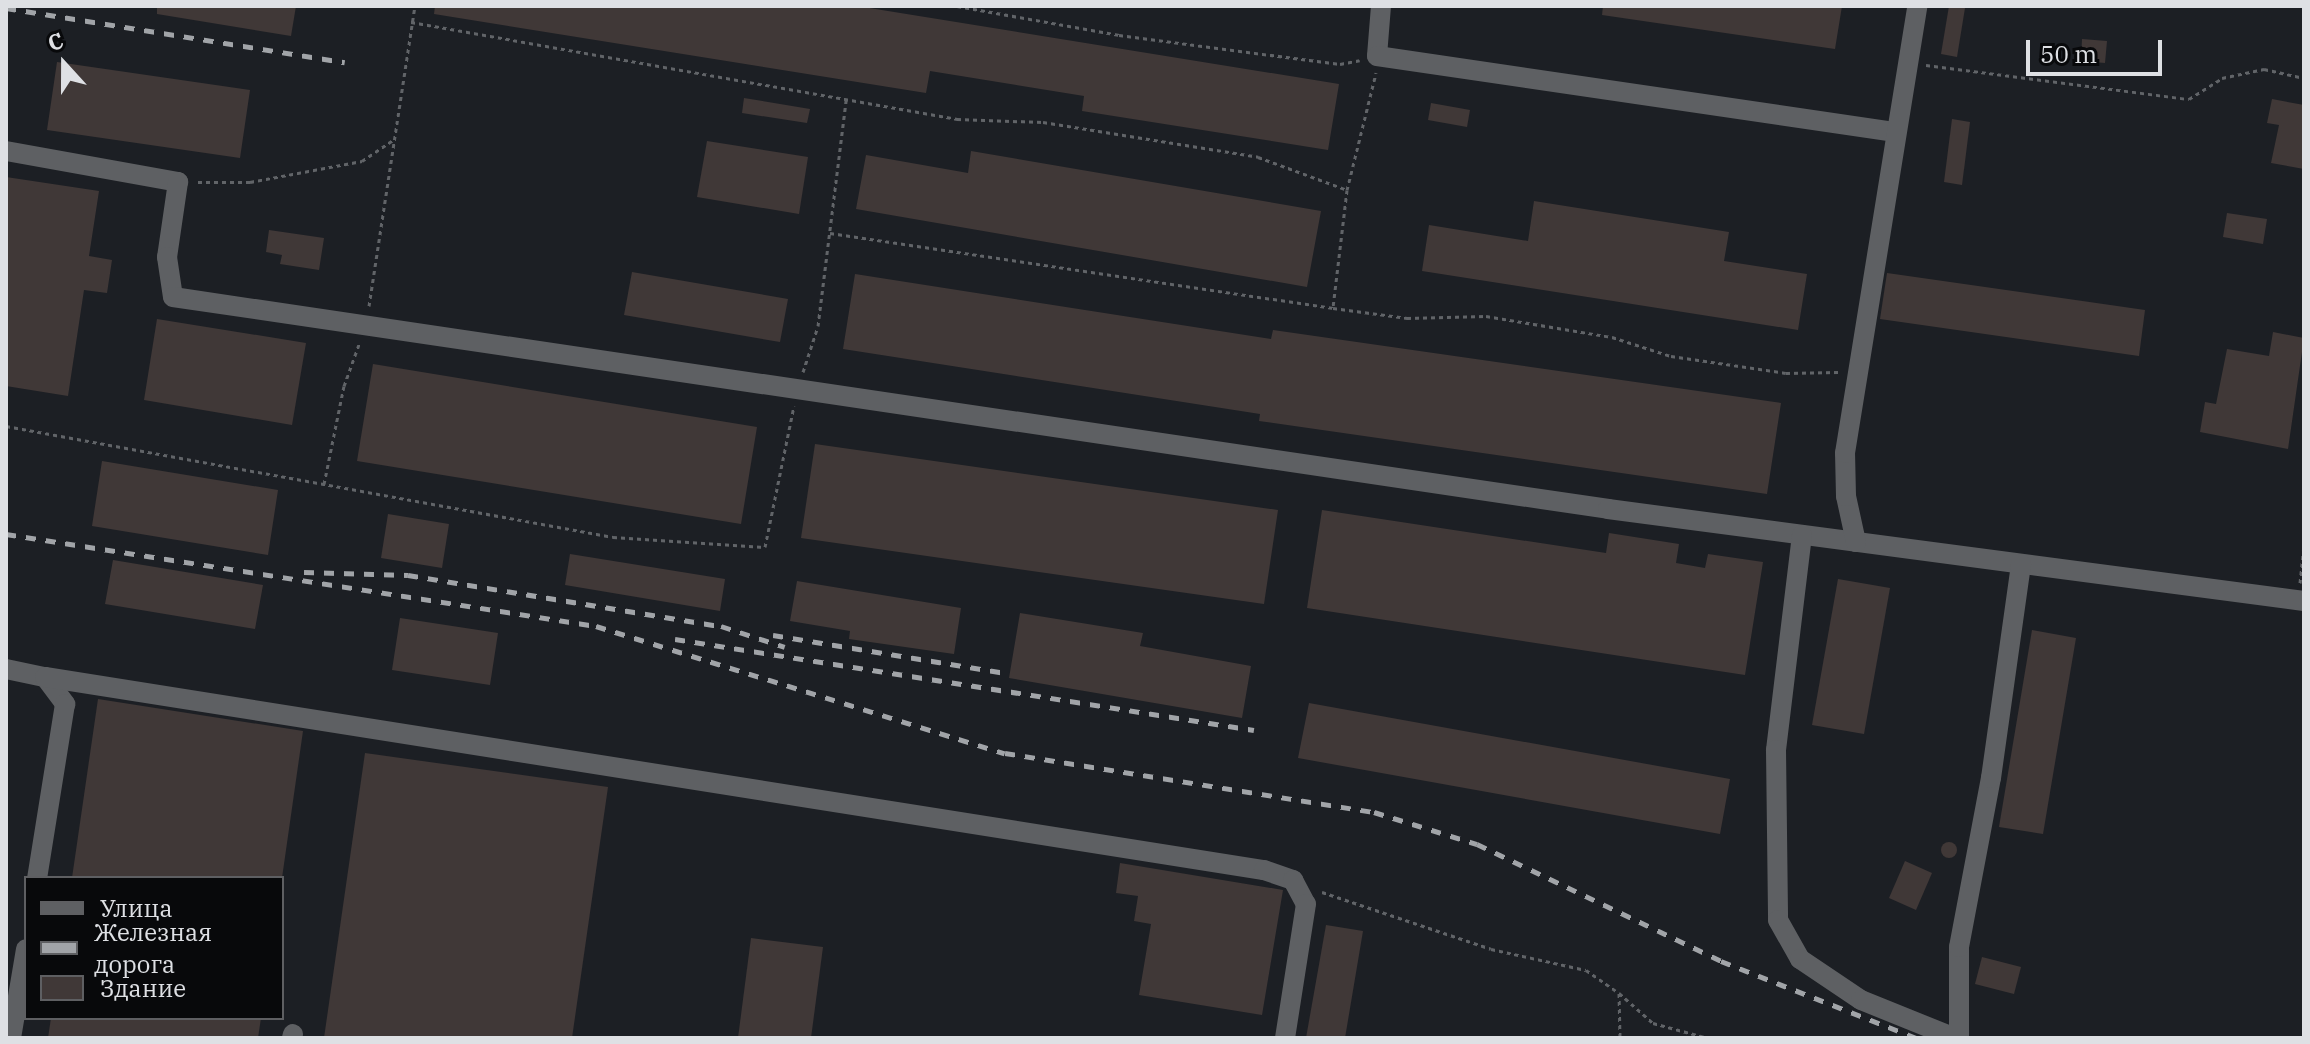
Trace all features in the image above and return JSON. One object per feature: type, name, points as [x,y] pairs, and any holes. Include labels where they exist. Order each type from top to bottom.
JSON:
[{"type":"lane","points":[[1381,6],[1377,56],[1895,132]]},
{"type":"lane","points":[[1856,542],[1846,496],[1845,453],[1917,6]]},
{"type":"lane","points":[[6,151],[178,182],[167,257],[173,297],[1802,535],[2304,601]]},
{"type":"lane","points":[[1802,535],[1776,750],[1778,920],[1800,959],[1812,968],[1861,1000],[1957,1038],[1959,947],[1991,778],[2021,564]]},
{"type":"lane","points":[[6,669],[1264,870],[1293,880],[1306,904],[1285,1038]]},
{"type":"lane","points":[[37,876],[65,704],[45,677]]},
{"type":"lane","points":[[11,1038],[11,1006],[24,957]]},
{"type":"path","points":[[324,484],[344,386],[365,326],[415,6]]},
{"type":"path","points":[[957,6],[1119,35],[1340,64],[1377,56],[1347,190],[1333,308]]},
{"type":"path","points":[[411,22],[957,119],[1043,122],[1258,157],[1347,190]]},
{"type":"path","points":[[1907,61],[2189,99],[2222,78],[2264,69],[2304,78]]},
{"type":"path","points":[[6,426],[613,537],[765,547],[797,390],[818,326],[846,100]]},
{"type":"path","points":[[178,182],[264,180],[362,161],[393,140]]},
{"type":"path","points":[[830,233],[1407,318],[1486,316],[1612,337],[1671,356],[1786,373],[1861,367]]},
{"type":"path","points":[[1293,880],[1491,949],[1586,970],[1619,993],[1653,1023],[1708,1038]]},
{"type":"path","points":[[1619,993],[1620,1038]]},
{"type":"building","points":[[157,6],[296,6],[291,36],[157,14]]},
{"type":"building","points":[[435,6],[857,6],[1339,84],[1328,150],[1082,111],[1084,96],[930,71],[926,93],[434,14]]},
{"type":"building","points":[[1603,6],[1842,6],[1835,49],[1602,15]]},
{"type":"building","points":[[1949,6],[1965,8],[1957,57],[1941,54]]},
{"type":"building","points":[[2082,39],[2107,41],[2105,63],[2081,61]]},
{"type":"building","points":[[57,62],[250,90],[240,158],[47,130]]},
{"type":"building","points":[[744,98],[810,109],[807,123],[742,113]]},
{"type":"building","points":[[2272,99],[2304,105],[2304,169],[2271,163],[2279,125],[2267,123]]},
{"type":"building","points":[[1431,103],[1470,110],[1467,127],[1428,120]]},
{"type":"building","points":[[1952,119],[1970,122],[1962,185],[1944,182]]},
{"type":"building","points":[[707,141],[808,157],[799,214],[697,197]]},
{"type":"building","points":[[971,151],[1321,211],[1307,287],[856,209],[866,155],[968,173]]},
{"type":"building","points":[[6,177],[99,191],[89,256],[112,260],[107,293],[84,290],[68,396],[6,386]]},
{"type":"building","points":[[1534,201],[1729,232],[1724,261],[1807,274],[1798,330],[1422,271],[1429,225],[1528,241]]},
{"type":"building","points":[[2227,213],[2267,219],[2263,244],[2223,237]]},
{"type":"building","points":[[269,230],[324,238],[319,270],[280,264],[282,255],[266,252]]},
{"type":"building","points":[[632,272],[788,299],[780,342],[624,315]]},
{"type":"building","points":[[1887,273],[2145,310],[2139,356],[1880,319]]},
{"type":"building","points":[[855,274],[1271,339],[1273,330],[1781,403],[1767,494],[1259,421],[1260,414],[843,349]]},
{"type":"building","points":[[157,319],[306,343],[292,425],[144,400]]},
{"type":"building","points":[[2273,332],[2304,338],[2288,449],[2200,432],[2205,402],[2216,404],[2227,349],[2269,356]]},
{"type":"building","points":[[373,364],[757,427],[741,524],[357,461]]},
{"type":"building","points":[[815,444],[1278,510],[1264,604],[801,538]]},
{"type":"building","points":[[102,461],[278,490],[268,555],[92,526]]},
{"type":"building","points":[[1322,510],[1606,553],[1609,533],[1679,544],[1676,563],[1705,568],[1708,554],[1763,562],[1745,675],[1307,608]]},
{"type":"building","points":[[388,514],[449,524],[442,568],[381,558]]},
{"type":"building","points":[[570,554],[725,579],[720,611],[565,585]]},
{"type":"building","points":[[113,560],[263,585],[255,629],[105,604]]},
{"type":"building","points":[[1838,579],[1890,588],[1864,734],[1812,725]]},
{"type":"building","points":[[797,581],[961,608],[954,654],[849,639],[850,631],[790,621]]},
{"type":"building","points":[[1020,613],[1143,633],[1140,646],[1251,666],[1242,718],[1009,678]]},
{"type":"building","points":[[400,618],[498,633],[490,685],[392,670]]},
{"type":"building","points":[[2032,630],[2076,638],[2043,834],[1999,827]]},
{"type":"building","points":[[98,699],[303,731],[282,876],[72,876]]},
{"type":"building","points":[[1309,703],[1730,779],[1720,834],[1298,758]]},
{"type":"building","points":[[365,753],[608,787],[572,1038],[324,1038]]},
{"type":"building","points":[[1946,842],[1952,842],[1957,850],[1955,856],[1946,858],[1941,853],[1941,847]]},
{"type":"building","points":[[1905,861],[1932,873],[1916,910],[1889,898]]},
{"type":"building","points":[[1120,863],[1283,890],[1262,1015],[1139,995],[1151,924],[1134,921],[1138,896],[1116,893]]},
{"type":"building","points":[[1326,925],[1363,931],[1345,1038],[1306,1038]]},
{"type":"building","points":[[751,938],[823,947],[811,1038],[738,1038]]},
{"type":"building","points":[[1982,957],[2021,967],[2014,994],[1975,984]]},
{"type":"building","points":[[51,1020],[261,1020],[258,1038],[48,1038]]},
{"type":"railway","points":[[6,8],[345,62]]},
{"type":"railway","points":[[6,534],[596,626],[1005,753],[1374,812],[1477,844],[1721,961],[1916,1038]]},
{"type":"railway","points":[[304,572],[408,575],[721,626],[785,647]]},
{"type":"railway","points":[[773,635],[1004,673]]},
{"type":"railway","points":[[675,639],[1254,730]]}]
